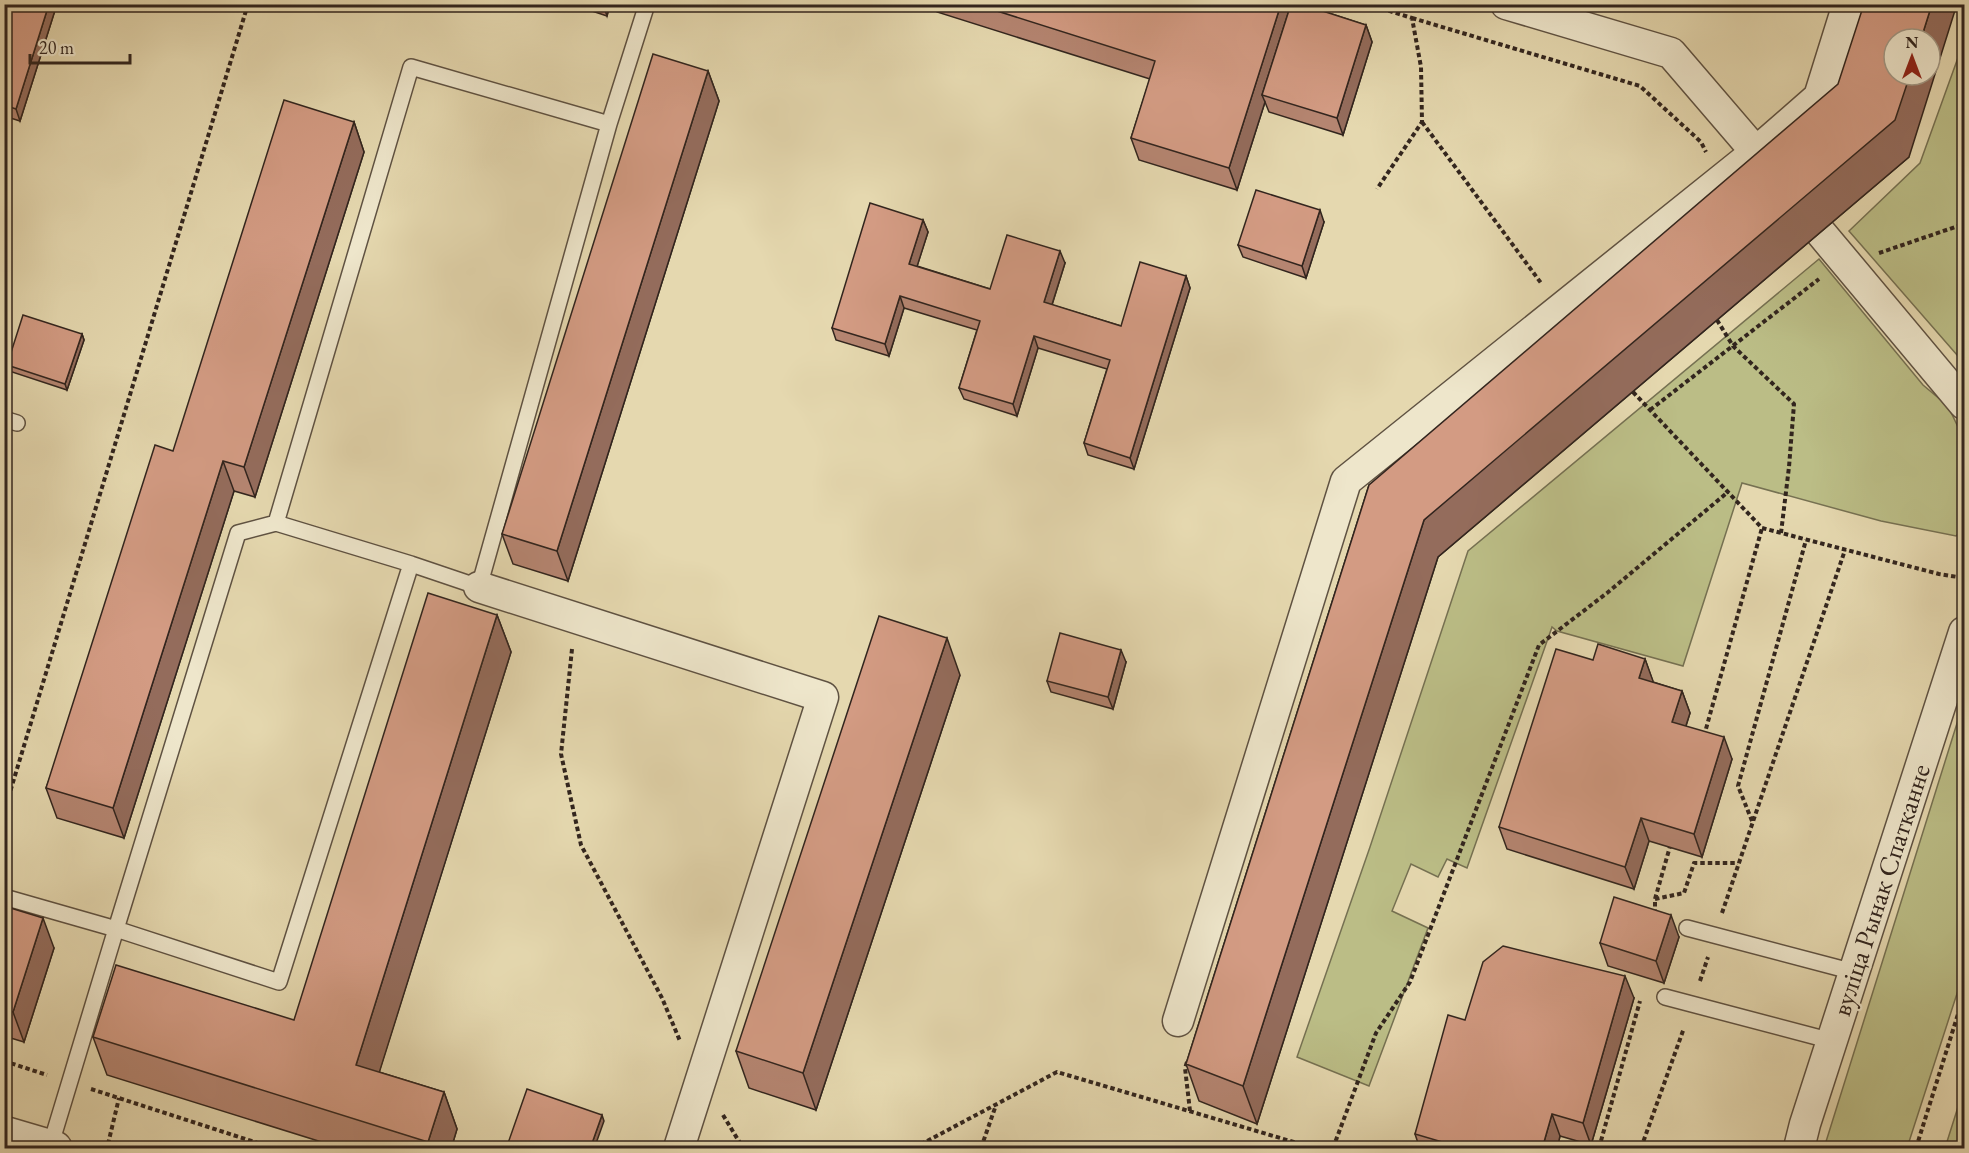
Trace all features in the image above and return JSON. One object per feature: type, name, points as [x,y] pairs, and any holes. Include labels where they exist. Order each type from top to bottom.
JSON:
[{"type":"street","points":[[1506,4],[1671,53],[1781,182]]},
{"type":"street","points":[[1178,1021],[1346,481],[1722,180],[1819,97],[1848,4]]},
{"type":"street","points":[[1821,232],[1965,404]]},
{"type":"street","points":[[479,587],[823,698],[679,1149]]},
{"type":"street","name":"вуліца Рынак Спатканне","points":[[1799,1149],[1965,632]]},
{"type":"street","points":[[4,1133],[52,1148]]},
{"type":"lane","points":[[52,1148],[116,929],[238,533],[276,523],[479,587],[609,124],[647,4]]},
{"type":"lane","points":[[276,523],[411,67],[609,124]]},
{"type":"lane","points":[[4,897],[116,929],[279,982],[411,564]]},
{"type":"lane","points":[[1687,928],[1854,972]]},
{"type":"lane","points":[[1665,997],[1832,1041]]},
{"type":"path","points":[[4,812],[248,4]]},
{"type":"path","points":[[1367,4],[1640,86],[1701,142],[1722,180]]},
{"type":"path","points":[[1377,189],[1422,122],[1421,67],[1412,18]]},
{"type":"path","points":[[1422,122],[1560,309]]},
{"type":"path","points":[[1650,410],[1830,270],[1965,224]]},
{"type":"path","points":[[1717,320],[1733,346],[1794,404],[1789,467],[1780,533]]},
{"type":"path","points":[[1633,392],[1762,528],[1939,574],[1965,578]]},
{"type":"path","points":[[1333,1149],[1376,1033],[1410,982],[1539,645],[1607,594],[1728,492]]},
{"type":"path","points":[[1704,736],[1762,528]]},
{"type":"path","points":[[1752,822],[1737,786],[1806,540]]},
{"type":"path","points":[[1641,1149],[1693,1004],[1738,863],[1845,550]]},
{"type":"path","points":[[575,617],[561,754],[580,845],[662,998],[698,1087]]},
{"type":"path","points":[[1655,922],[1655,899],[1674,836]]},
{"type":"path","points":[[1655,899],[1684,893],[1694,863],[1738,863]]},
{"type":"path","points":[[1916,1149],[1965,995]]},
{"type":"path","points":[[1599,1149],[1641,997]]},
{"type":"path","points":[[1188,1057],[1185,1068],[1190,1111]]},
{"type":"path","points":[[4,1061],[273,1149]]},
{"type":"path","points":[[914,1149],[1057,1072],[1314,1149]]},
{"type":"path","points":[[108,1144],[119,1098]]},
{"type":"path","points":[[981,1149],[996,1105]]},
{"type":"green space","points":[[1964,41],[1964,363],[1849,231],[1920,163]]},
{"type":"green space","points":[[1819,259],[1923,385],[1948,406],[1964,435],[1964,528],[1956,536],[1881,521],[1742,483],[1683,666],[1557,631],[1552,627],[1467,868],[1447,859],[1438,877],[1411,864],[1392,911],[1428,928],[1369,1086],[1297,1057],[1370,847],[1468,551]]},
{"type":"green space","points":[[1964,701],[1964,972],[1907,1148],[1824,1148]]},
{"type":"green space","points":[[1964,1088],[1964,1148],[1945,1148]]},
{"type":"building","points":[[4,4],[49,4],[16,109],[4,105]]},
{"type":"building","points":[[975,4],[1281,4],[1229,168],[1131,138],[1155,61]]},
{"type":"building","points":[[1291,4],[1301,4],[1366,25],[1337,118],[1262,95]]},
{"type":"building","points":[[1864,4],[1932,4],[1925,27],[1882,27],[1882,87],[1906,87],[1895,120],[1424,520],[1243,1086],[1186,1064],[1369,485],[1838,84]]},
{"type":"building","points":[[653,54],[708,71],[557,551],[502,534]]},
{"type":"building","points":[[284,100],[354,122],[244,467],[223,461],[113,808],[46,788],[155,445],[173,451]]},
{"type":"building","points":[[1256,190],[1320,210],[1302,266],[1238,245]]},
{"type":"building","points":[[870,203],[923,220],[909,264],[990,289],[1007,235],[1060,251],[1044,302],[1121,326],[1140,262],[1186,276],[1130,458],[1084,443],[1110,360],[1034,336],[1013,404],[959,388],[980,321],[900,296],[885,344],[832,328]]},
{"type":"building","points":[[23,315],[82,334],[65,384],[7,365]]},
{"type":"building","points":[[428,593],[497,615],[356,1065],[444,1092],[428,1142],[93,1037],[116,965],[294,1020]]},
{"type":"building","points":[[879,616],[947,638],[803,1073],[736,1051]]},
{"type":"building","points":[[1060,633],[1121,650],[1108,697],[1047,681]]},
{"type":"building","points":[[1598,644],[1645,659],[1639,678],[1682,691],[1672,722],[1724,737],[1694,834],[1641,818],[1625,867],[1499,827],[1556,649],[1593,660]]},
{"type":"building","points":[[1614,897],[1671,915],[1656,961],[1600,943]]},
{"type":"building","points":[[4,906],[43,918],[13,1012],[4,1009]]},
{"type":"building","points":[[1503,946],[1625,976],[1583,1123],[1552,1114],[1542,1149],[1466,1149],[1415,1134],[1448,1015],[1465,1020],[1483,962]]},
{"type":"building","points":[[527,1089],[602,1115],[590,1149],[506,1149]]}]
